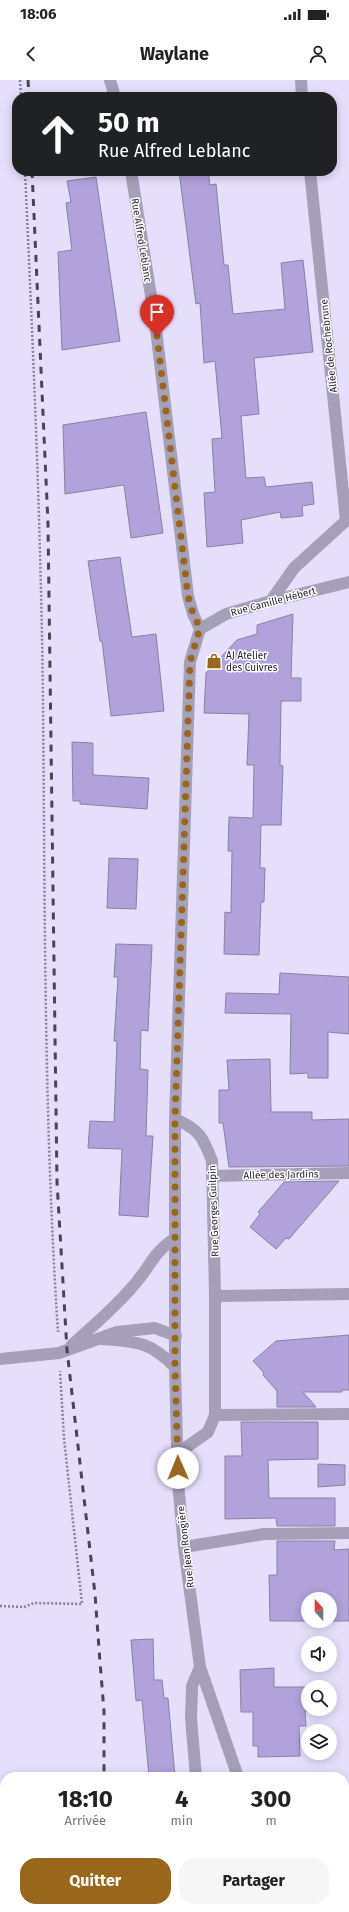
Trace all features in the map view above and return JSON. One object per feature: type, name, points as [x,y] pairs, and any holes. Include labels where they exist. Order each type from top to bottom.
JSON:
[{"type":"street","points":[[110,80],[113,92]]},
{"type":"street","points":[[301,80],[302,92]]},
{"type":"street","name":"Rue Alfred Leblanc","points":[[132,176],[155,321],[188,596],[193,614],[200,628]]},
{"type":"street","name":"Allée de Rochebrune","points":[[311,176],[348,520]]},
{"type":"street","points":[[271,601],[294,568],[348,520]]},
{"type":"street","name":"Rue Camille Hébert","points":[[200,628],[226,614],[271,601],[349,582]]},
{"type":"street","points":[[58,1353],[117,1304],[134,1285],[153,1256],[175,1238],[175,1119],[190,662],[200,628]]},
{"type":"street","name":"Rue Georges Guilpin","points":[[175,1119],[192,1126],[205,1142],[212,1161],[215,1296],[215,1415],[208,1432],[178,1453]]},
{"type":"street","name":"Allée des Jardins","points":[[212,1176],[349,1172]]},
{"type":"street","name":"Rue Jean Rongière","points":[[175,1238],[175,1367],[179,1496],[184,1547],[200,1667],[236,1772]]},
{"type":"street","points":[[215,1296],[349,1294]]},
{"type":"street","points":[[0,1359],[58,1353],[117,1332],[155,1328],[176,1336]]},
{"type":"street","points":[[99,1339],[150,1346],[164,1356],[175,1367]]},
{"type":"street","points":[[215,1415],[349,1414]]},
{"type":"street","points":[[184,1547],[264,1534],[349,1533]]},
{"type":"street","points":[[196,1772],[191,1718],[192,1686],[200,1667]]},
{"type":"path","points":[[20,80],[21,92]]},
{"type":"path","points":[[0,1606],[24,1607],[34,1603],[82,1604],[64,1438],[54,1273],[45,985],[40,532],[25,176]]},
{"type":"building","points":[[180,176],[209,176],[210,185],[216,184],[224,265],[228,265],[233,314],[285,309],[281,263],[303,260],[313,352],[254,358],[259,414],[241,416],[246,478],[264,477],[266,487],[312,482],[314,504],[302,506],[303,516],[281,518],[280,512],[241,520],[243,543],[207,547],[204,493],[215,492],[212,439],[222,438],[215,361],[204,363],[200,303],[196,304]]},
{"type":"building","points":[[96,177],[120,341],[62,350],[58,252],[72,250],[66,203],[71,202],[67,181]]},
{"type":"building","points":[[146,412],[163,533],[131,538],[124,485],[65,494],[63,425]]},
{"type":"building","points":[[120,557],[132,637],[156,634],[164,711],[111,716],[102,641],[100,641],[88,561]]},
{"type":"building","points":[[293,614],[291,678],[301,678],[301,701],[281,701],[280,765],[283,766],[281,825],[261,825],[260,868],[265,868],[264,902],[261,902],[259,955],[224,954],[225,912],[231,913],[232,851],[228,851],[229,817],[253,818],[254,765],[247,765],[249,714],[204,713],[206,673],[237,640],[257,634],[257,625]]},
{"type":"building","points":[[72,742],[93,743],[93,775],[149,778],[147,809],[80,804],[80,801],[73,801]]},
{"type":"building","points":[[109,858],[138,859],[136,909],[107,908]]},
{"type":"building","points":[[116,944],[152,945],[148,1031],[141,1030],[140,1069],[148,1070],[146,1136],[153,1136],[148,1217],[119,1215],[122,1149],[88,1148],[90,1121],[114,1122],[117,1041],[114,1041],[118,977],[114,977]]},
{"type":"building","points":[[280,973],[349,977],[349,1034],[328,1032],[328,1078],[308,1078],[308,1073],[290,1074],[291,1014],[225,1013],[226,993],[279,994]]},
{"type":"building","points":[[270,1059],[271,1112],[312,1112],[312,1120],[349,1119],[349,1166],[229,1167],[223,1123],[219,1123],[219,1090],[229,1090],[227,1060]]},
{"type":"building","points":[[339,1181],[289,1239],[286,1238],[276,1249],[250,1227],[260,1214],[258,1212],[284,1182]]},
{"type":"building","points":[[349,1335],[349,1390],[342,1390],[342,1392],[303,1392],[316,1407],[277,1407],[277,1391],[253,1361],[276,1341]]},
{"type":"building","points":[[241,1422],[318,1422],[318,1459],[268,1460],[269,1498],[335,1498],[335,1526],[277,1526],[276,1518],[225,1519],[225,1456],[242,1456]]},
{"type":"building","points":[[318,1464],[345,1465],[345,1485],[318,1487]]},
{"type":"building","points":[[277,1541],[335,1541],[334,1550],[349,1549],[349,1621],[337,1621],[337,1592],[301,1592],[301,1621],[270,1621],[269,1575],[277,1575]]},
{"type":"building","points":[[153,1639],[154,1680],[162,1680],[164,1698],[168,1698],[175,1772],[149,1772],[142,1700],[136,1701],[131,1640]]},
{"type":"building","points":[[274,1668],[274,1687],[301,1687],[301,1716],[305,1716],[306,1724],[301,1724],[301,1726],[299,1726],[300,1756],[258,1757],[258,1746],[253,1746],[253,1712],[241,1712],[240,1670]]},
{"type":"railway","points":[[28,80],[29,92]]},
{"type":"railway","points":[[32,176],[48,524],[57,1182],[67,1350],[95,1594],[104,1711],[104,1772]]},
{"type":"place","name":"AJ Atelier des Cuivres","points":[[214,661]]},
{"type":"route","points":[[157,336],[188,596],[193,614],[200,628],[190,662],[175,1119],[175,1367],[178,1468]]}]
